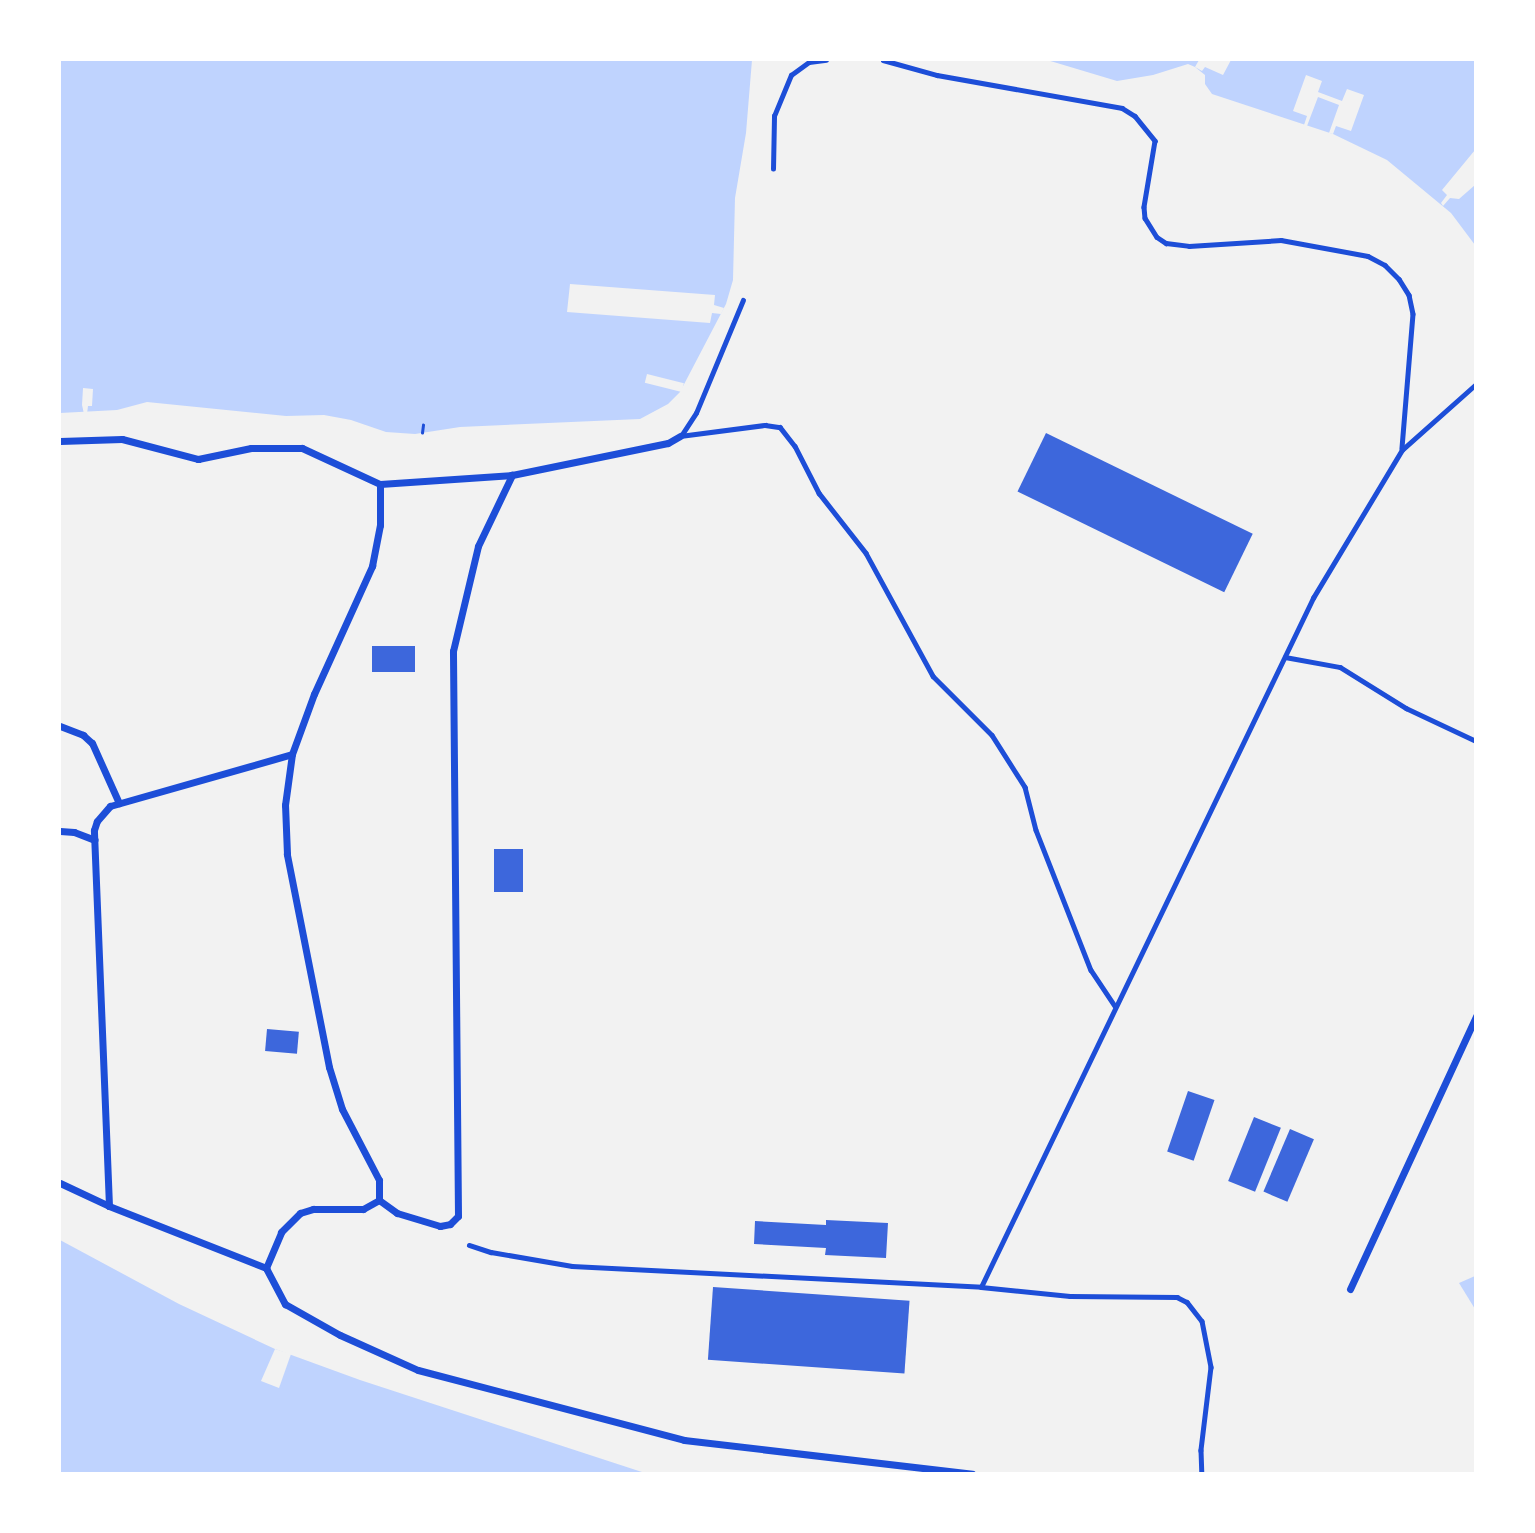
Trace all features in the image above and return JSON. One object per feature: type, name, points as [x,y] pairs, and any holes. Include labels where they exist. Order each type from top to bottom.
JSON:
[{"type":"street","points":[[60,441],[122,439],[198,459],[251,448],[302,448],[380,484],[512,475],[667,443],[680,436]]},
{"type":"street","points":[[379,1200],[397,1213],[440,1226],[450,1224],[458,1216],[453,651],[478,546],[512,475]]},
{"type":"street","points":[[379,1200],[379,1180],[342,1109],[329,1067],[287,854],[285,805],[292,754],[314,694],[372,566],[380,525],[380,484]]},
{"type":"street","points":[[60,726],[83,735],[92,743],[119,803]]},
{"type":"street","points":[[109,1206],[95,840],[97,821],[110,806],[292,754]]},
{"type":"street","points":[[60,831],[74,832],[95,840]]},
{"type":"street","points":[[1350,1289],[1475,1016]]},
{"type":"street","points":[[60,1183],[109,1206],[266,1268],[285,1304],[340,1335],[418,1370],[684,1440],[972,1474]]},
{"type":"street","points":[[266,1268],[281,1232],[300,1213],[313,1209],[363,1209],[379,1200]]},
{"type":"lane","points":[[772,169],[774,116],[791,75],[809,62],[826,60]]},
{"type":"lane","points":[[883,60],[937,75],[1122,108],[1135,116],[1154,141],[1144,207],[1145,218],[1157,237],[1167,243],[1189,246],[1280,240],[1368,256],[1385,265],[1399,279],[1409,295],[1413,314],[1402,450]]},
{"type":"lane","points":[[680,436],[696,413],[743,300]]},
{"type":"lane","points":[[981,1287],[1320,587],[1402,450],[1475,384]]},
{"type":"lane","points":[[680,436],[765,425],[780,427],[795,446],[819,493],[866,553],[933,676],[992,735],[1025,787],[1036,830],[1091,970],[1115,1007]]},
{"type":"lane","points":[[1285,657],[1340,667],[1406,708],[1475,741]]},
{"type":"lane","points":[[469,1245],[491,1252],[572,1266],[981,1287],[1070,1296],[1165,1294],[1187,1302],[1202,1321],[1211,1367],[1201,1450],[1202,1474]]},
{"type":"path","points":[[422,433],[423,425]]},
{"type":"water","points":[[60,60],[752,60],[746,133],[735,198],[733,280],[726,304],[680,392],[668,404],[640,419],[460,427],[415,434],[386,432],[351,420],[324,415],[286,416],[147,402],[117,410],[60,413]]},
{"type":"water","points":[[1047,60],[1475,60],[1475,245],[1451,213],[1387,160],[1333,134],[1212,94],[1205,84],[1205,75],[1195,67],[1188,64],[1153,75],[1117,81]]},
{"type":"water","points":[[60,1240],[179,1304],[275,1349],[360,1380],[645,1473],[60,1473]]},
{"type":"water","points":[[1475,1276],[1475,1309],[1459,1283]]},
{"type":"pier","points":[[1199,60],[1231,60],[1223,75],[1205,67],[1202,71],[1195,67]]},
{"type":"pier","points":[[1306,75],[1322,81],[1318,92],[1342,101],[1347,89],[1364,95],[1351,131],[1336,126],[1333,134],[1329,133],[1339,105],[1318,97],[1307,126],[1304,125],[1307,116],[1293,111]]},
{"type":"pier","points":[[1475,150],[1475,185],[1459,199],[1450,198],[1443,206],[1441,203],[1447,195],[1442,190]]},
{"type":"pier","points":[[570,284],[715,295],[714,305],[724,308],[721,314],[712,313],[710,323],[567,312]]},
{"type":"pier","points":[[647,374],[684,383],[682,392],[645,383]]},
{"type":"pier","points":[[83,388],[93,389],[92,406],[88,406],[87,414],[84,414],[82,405]]},
{"type":"pier","points":[[275,1349],[291,1354],[279,1388],[261,1381]]},
{"type":"building","points":[[1046,433],[1253,534],[1224,592],[1018,491]]},
{"type":"building","points":[[372,646],[415,646],[415,672],[372,672]]},
{"type":"building","points":[[494,849],[523,849],[523,892],[494,892]]},
{"type":"building","points":[[267,1029],[299,1032],[297,1054],[265,1051]]},
{"type":"building","points":[[1188,1091],[1214,1100],[1194,1161],[1167,1152]]},
{"type":"building","points":[[1254,1117],[1281,1128],[1255,1192],[1228,1181]]},
{"type":"building","points":[[1290,1129],[1314,1139],[1287,1202],[1263,1192]]},
{"type":"building","points":[[826,1220],[888,1223],[886,1258],[825,1255],[826,1248],[754,1244],[755,1221],[826,1225]]},
{"type":"building","points":[[713,1287],[910,1301],[904,1374],[708,1360]]}]
